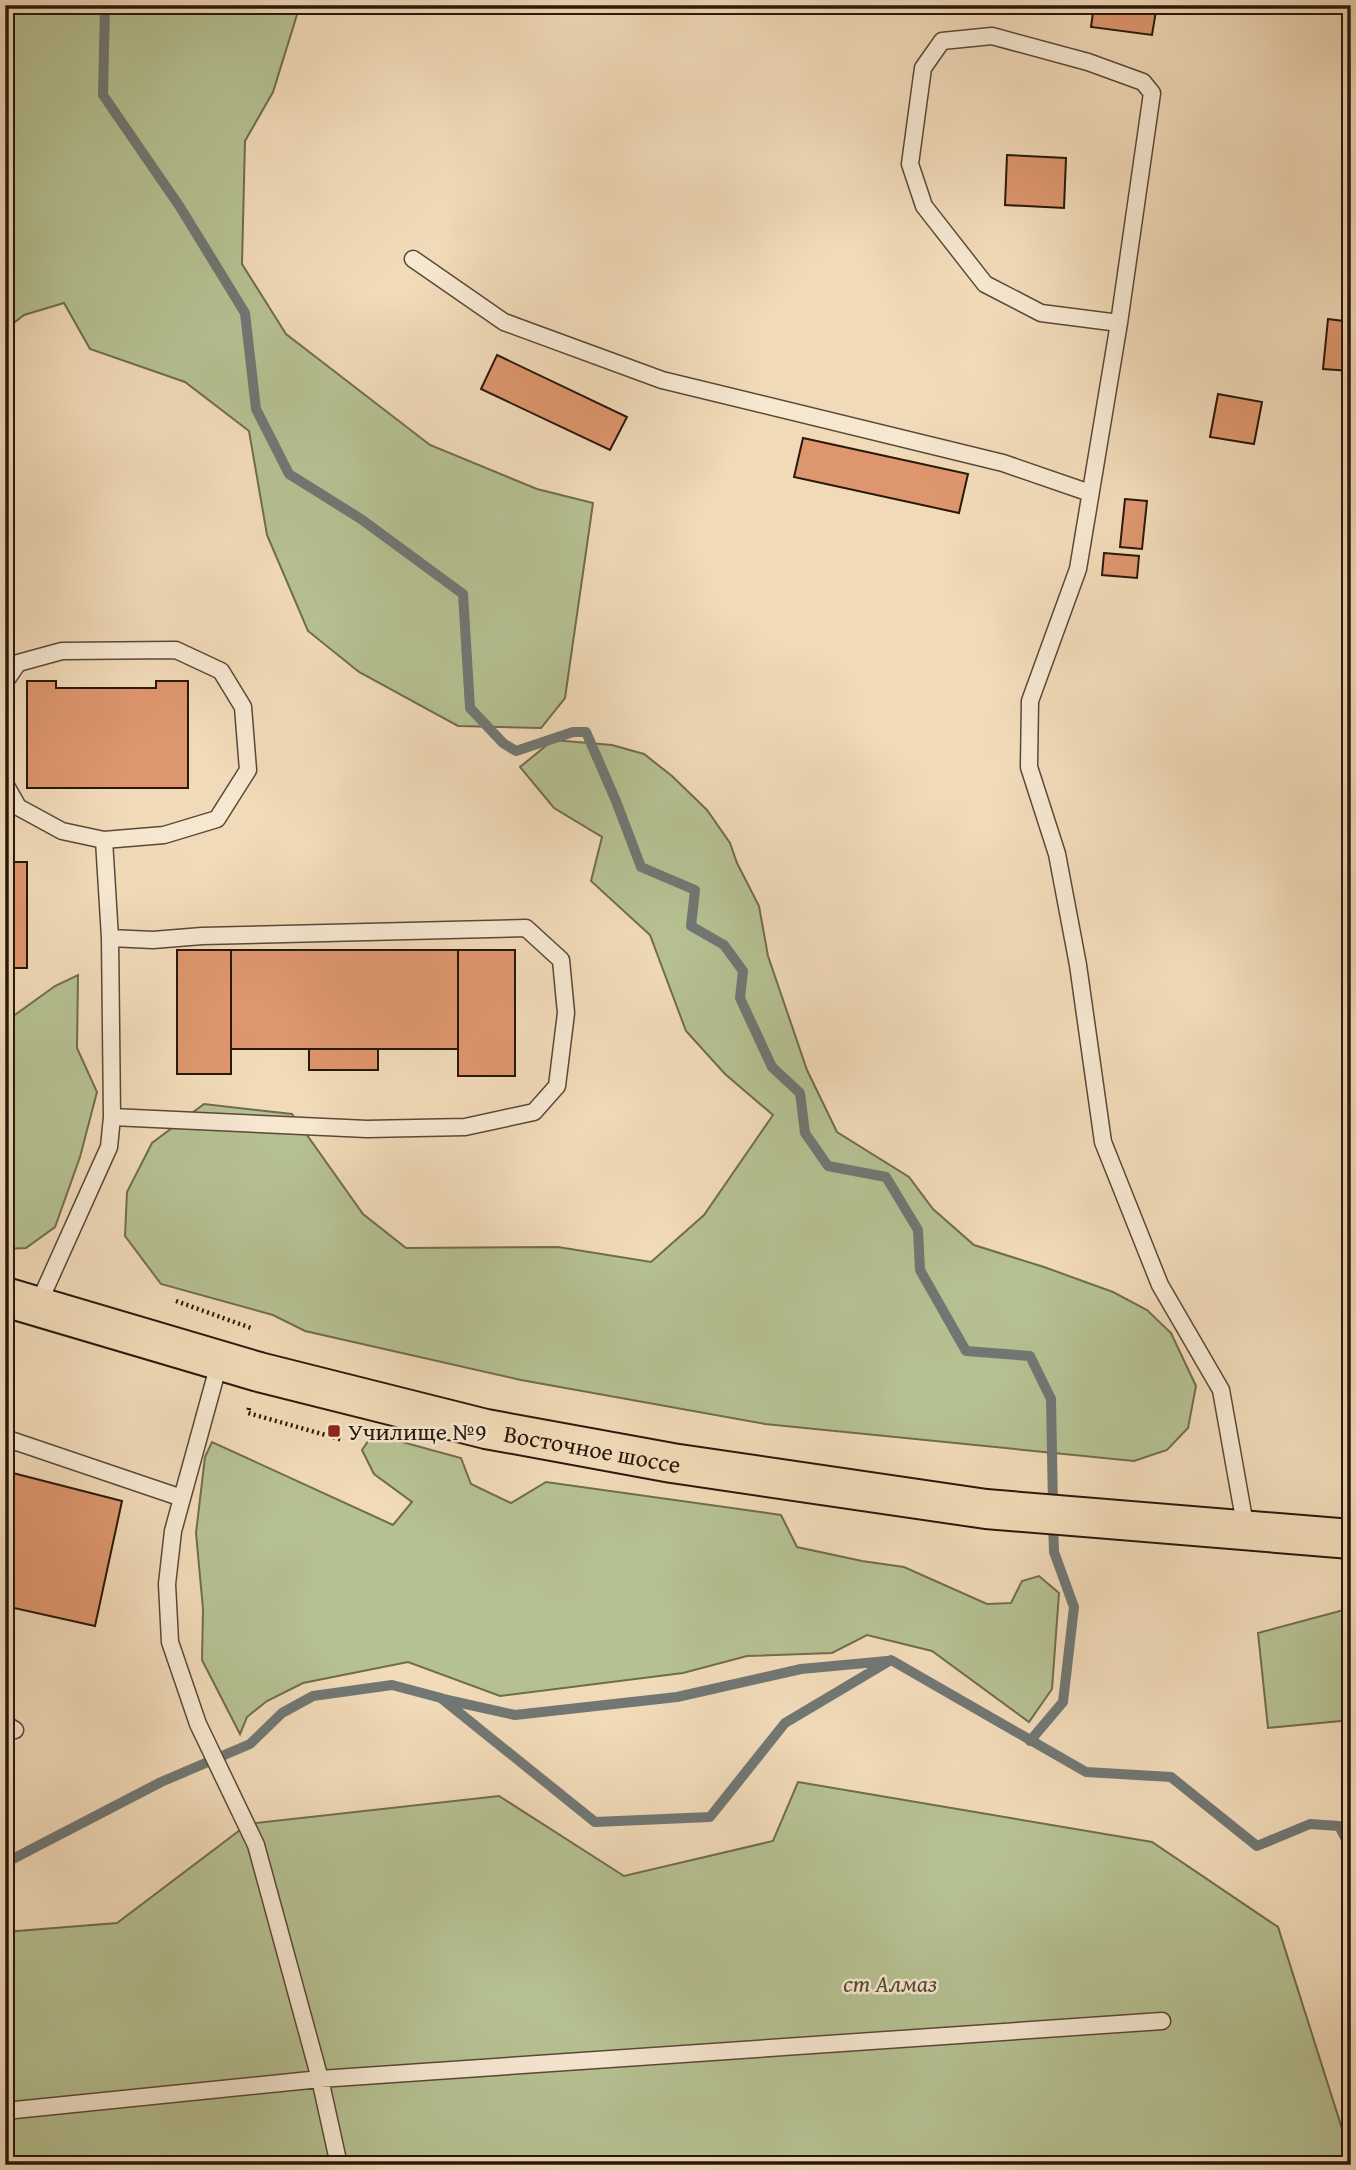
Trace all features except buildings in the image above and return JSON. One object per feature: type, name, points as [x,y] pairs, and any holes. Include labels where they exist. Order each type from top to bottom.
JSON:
[{"type":"main road","name":"Восточное шоссе","points":[[21,1302],[259,1372],[486,1429],[672,1463],[986,1509],[1351,1539]]},
{"type":"lane","points":[[1119,323],[1041,313],[985,284],[924,206],[910,164],[923,68],[942,41],[992,36],[1088,62],[1143,82],[1152,93],[1119,323],[1078,569],[1030,701],[1029,767],[1058,854],[1078,965],[1103,1142],[1160,1285],[1221,1390],[1245,1530]]},
{"type":"lane","points":[[413,260],[504,322],[662,380],[1003,463],[1090,494]]},
{"type":"lane","points":[[5,682],[18,663],[62,651],[176,650],[221,671],[243,707],[247,770],[217,819],[164,835],[104,839],[62,831],[18,807],[5,784]]},
{"type":"lane","points":[[21,1302],[109,1147],[112,1117],[110,938],[104,839]]},
{"type":"lane","points":[[110,938],[153,940],[202,936],[526,928],[561,960],[566,1013],[557,1086],[534,1112],[465,1127],[367,1129],[112,1117]]},
{"type":"lane","points":[[220,1360],[173,1531],[167,1584],[170,1642],[198,1724],[256,1845],[320,2079],[339,2165]]},
{"type":"lane","points":[[5,1438],[182,1498]]},
{"type":"lane","points":[[5,2110],[320,2079],[1162,2021]]},
{"type":"green space","points":[[5,5],[300,5],[273,92],[245,141],[242,264],[286,334],[430,445],[537,489],[593,503],[565,698],[541,728],[458,726],[359,672],[308,631],[267,535],[249,431],[185,382],[90,349],[64,303],[24,315],[5,330]]},
{"type":"green space","points":[[553,740],[612,745],[644,754],[672,776],[707,810],[730,843],[759,906],[768,956],[807,1070],[837,1132],[909,1177],[933,1209],[974,1245],[1113,1292],[1147,1310],[1171,1333],[1196,1386],[1188,1428],[1167,1450],[1134,1461],[765,1424],[521,1380],[305,1331],[273,1315],[161,1284],[125,1236],[127,1192],[152,1143],[204,1104],[292,1114],[363,1214],[406,1248],[558,1247],[651,1262],[704,1215],[773,1115],[725,1074],[686,1031],[650,935],[591,881],[602,837],[554,808],[520,767]]},
{"type":"green space","points":[[78,975],[77,1048],[97,1092],[80,1157],[55,1227],[26,1248],[5,1249],[5,1022],[55,986]]},
{"type":"green space","points":[[373,1434],[461,1458],[471,1484],[511,1503],[546,1482],[781,1515],[797,1547],[904,1567],[987,1604],[1011,1603],[1022,1581],[1039,1576],[1059,1593],[1052,1689],[1029,1722],[932,1651],[867,1635],[832,1653],[747,1656],[683,1673],[500,1696],[408,1662],[303,1683],[267,1701],[247,1717],[240,1734],[202,1660],[203,1609],[196,1533],[205,1457],[212,1442],[393,1525],[412,1502],[374,1474],[362,1450]]},
{"type":"green space","points":[[1351,1608],[1351,1720],[1268,1728],[1258,1633]]},
{"type":"green space","name":"ст Алмаз","points":[[798,1782],[1152,1842],[1278,1927],[1351,2157],[1351,2165],[5,2165],[5,1932],[117,1923],[248,1824],[499,1796],[624,1876],[773,1841]]},
{"type":"waterway","points":[[105,5],[103,95],[180,207],[245,313],[256,409],[289,474],[361,519],[463,594],[470,708],[503,743],[516,751],[573,732],[586,732],[641,867],[695,890],[691,926],[724,945],[743,971],[740,998],[772,1067],[800,1093],[805,1133],[828,1166],[886,1177],[918,1230],[920,1270],[966,1351],[1030,1356],[1051,1399],[1053,1506]]},
{"type":"waterway","points":[[1030,1741],[1063,1702],[1074,1607],[1054,1552],[1053,1522]]},
{"type":"waterway","points":[[5,1863],[161,1782],[250,1744],[282,1713],[313,1696],[392,1685],[441,1698],[595,1822],[710,1817],[785,1723],[891,1660],[1086,1772],[1171,1777],[1257,1846],[1310,1824],[1339,1826],[1351,1849]]},
{"type":"waterway","points":[[443,1699],[515,1715],[677,1697],[801,1669],[887,1661]]},
{"type":"place","name":"Училище №9","points":[[334,1431]]}]
